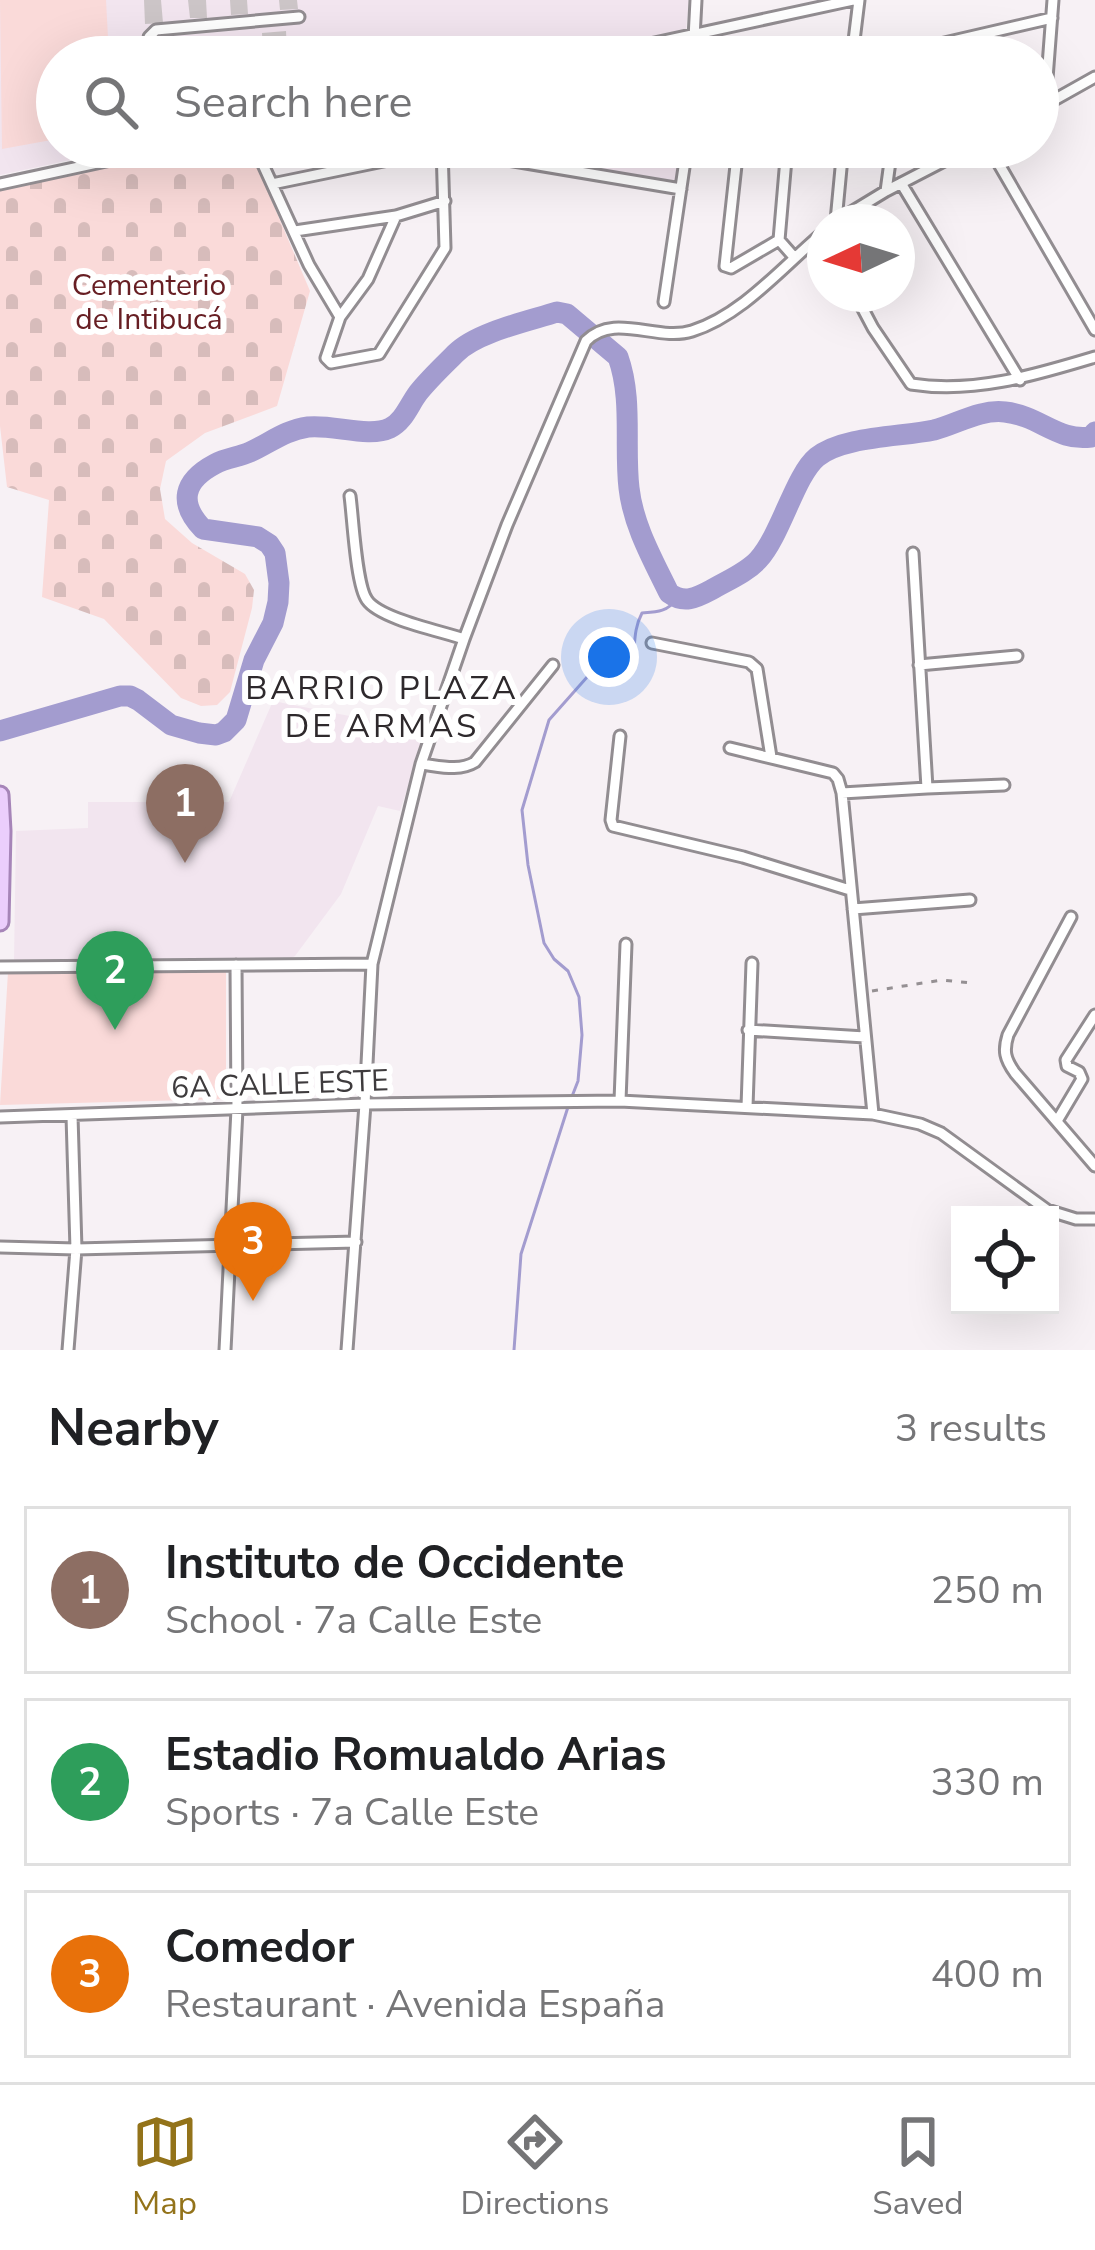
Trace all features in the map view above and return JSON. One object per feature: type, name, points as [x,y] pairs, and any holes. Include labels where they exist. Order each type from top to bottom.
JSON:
[{"type":"main road","points":[[0,795],[0,918]]},
{"type":"street","points":[[693,35],[696,0]]},
{"type":"street","points":[[688,36],[856,0],[853,36]]},
{"type":"street","points":[[1050,36],[1053,0]]},
{"type":"street","points":[[150,36],[156,30],[299,16]]},
{"type":"street","points":[[976,36],[1052,18]]},
{"type":"street","points":[[1059,97],[1095,77]]},
{"type":"street","points":[[0,184],[70,168]]},
{"type":"street","points":[[265,168],[309,265],[340,317]]},
{"type":"street","points":[[272,184],[348,168]]},
{"type":"street","points":[[396,216],[368,279],[340,317],[326,358],[331,363],[379,354],[445,248],[443,168]]},
{"type":"street","points":[[559,168],[681,189]]},
{"type":"street","points":[[664,302],[684,168]]},
{"type":"street","points":[[736,168],[726,268],[778,240]]},
{"type":"street","points":[[785,168],[778,240],[794,257]]},
{"type":"street","points":[[838,204],[841,168]]},
{"type":"street","points":[[886,191],[889,168]]},
{"type":"street","points":[[865,204],[930,168]]},
{"type":"street","points":[[1001,168],[1095,329]]},
{"type":"street","points":[[901,183],[1020,380]]},
{"type":"street","points":[[295,231],[396,216],[445,201]]},
{"type":"street","points":[[347,1350],[372,964],[421,764],[507,525],[586,341],[596,331],[608,328],[675,335],[720,320],[807,247]]},
{"type":"street","points":[[864,312],[911,384],[934,388],[1020,380],[1095,357]]},
{"type":"street","points":[[350,496],[361,584],[368,602],[388,614],[464,639]]},
{"type":"street","points":[[913,553],[927,788]]},
{"type":"street","points":[[652,643],[749,662],[757,669],[771,758]]},
{"type":"street","points":[[919,665],[1017,656]]},
{"type":"street","points":[[421,764],[456,768],[475,762],[553,665]]},
{"type":"street","points":[[620,736],[613,826],[743,857],[850,890]]},
{"type":"street","points":[[730,748],[833,773],[838,779],[873,1114]]},
{"type":"street","points":[[842,793],[1004,785]]},
{"type":"street","points":[[853,909],[970,900]]},
{"type":"street","points":[[1071,916],[1004,1048],[1015,1073],[1095,1166]]},
{"type":"street","points":[[620,1101],[626,944]]},
{"type":"street","points":[[747,1107],[752,963]]},
{"type":"street","points":[[0,967],[372,964]]},
{"type":"street","points":[[225,1350],[237,1109],[236,965]]},
{"type":"street","points":[[1057,1121],[1082,1079],[1066,1060],[1095,1015]]},
{"type":"street","points":[[748,1030],[866,1037]]},
{"type":"street","name":"6A CALLE ESTE","points":[[0,1117],[562,1101],[873,1114],[941,1133],[1047,1210],[1095,1219]]},
{"type":"street","points":[[68,1350],[76,1249],[72,1116]]},
{"type":"street","points":[[0,1247],[356,1242]]},
{"type":"path","points":[[861,992],[942,980],[971,983]]},
{"type":"shaded area","points":[[0,0],[689,0],[686,29],[653,36],[36,36],[36,167],[0,175]]},
{"type":"shaded area","points":[[588,168],[678,168],[676,182]]},
{"type":"shaded area","points":[[273,701],[426,731],[400,811],[378,806],[341,894],[295,956],[286,961],[14,961],[16,831],[88,828],[88,802],[229,802]]},
{"type":"green space","points":[[0,0],[106,0],[108,36],[36,36],[36,143],[2,149]]},
{"type":"green space","name":"Cementerio de Intibucá","points":[[95,168],[258,168],[310,291],[277,406],[205,433],[166,461],[160,489],[165,519],[192,543],[245,574],[254,590],[230,692],[217,705],[201,706],[181,698],[104,619],[42,597],[49,500],[7,487],[0,426],[0,188]]},
{"type":"green space","points":[[8,972],[226,972],[226,1099],[0,1105]]},
{"type":"building","points":[[144,0],[161,0],[163,23],[145,24]]},
{"type":"building","points":[[188,0],[206,0],[207,18],[190,18]]},
{"type":"building","points":[[230,0],[247,0],[248,14],[231,15]]},
{"type":"building","points":[[279,0],[297,0],[298,9],[280,10]]},
{"type":"building","points":[[286,31],[286,36],[262,36]]},
{"type":"waterway","points":[[0,731],[130,696],[171,725],[199,733],[224,732],[236,720],[254,660],[273,623],[279,583],[269,544],[258,537],[203,529],[195,519],[187,501],[196,478],[219,462],[300,429],[372,432],[390,428],[465,346],[557,312],[567,314],[618,357],[635,515],[669,593],[680,598],[706,593],[758,560],[809,466],[828,450],[934,430],[996,412],[1017,414],[1069,436],[1091,437],[1095,432]]},
{"type":"waterway","points":[[571,1099],[578,1081],[582,1035],[579,997],[568,971],[544,943],[522,810],[549,720],[588,676],[625,680],[642,613],[665,609],[676,599]]},
{"type":"waterway","points":[[514,1350],[521,1254],[568,1107]]},
{"type":"place","name":"Instituto de Occidente","points":[[185,863]]},
{"type":"place","name":"Estadio Romualdo Arias","points":[[115,1030]]},
{"type":"place","name":"Comedor","points":[[253,1301]]},
{"type":"district","name":"BARRIO PLAZA DE ARMAS","points":[[382,706]]}]
